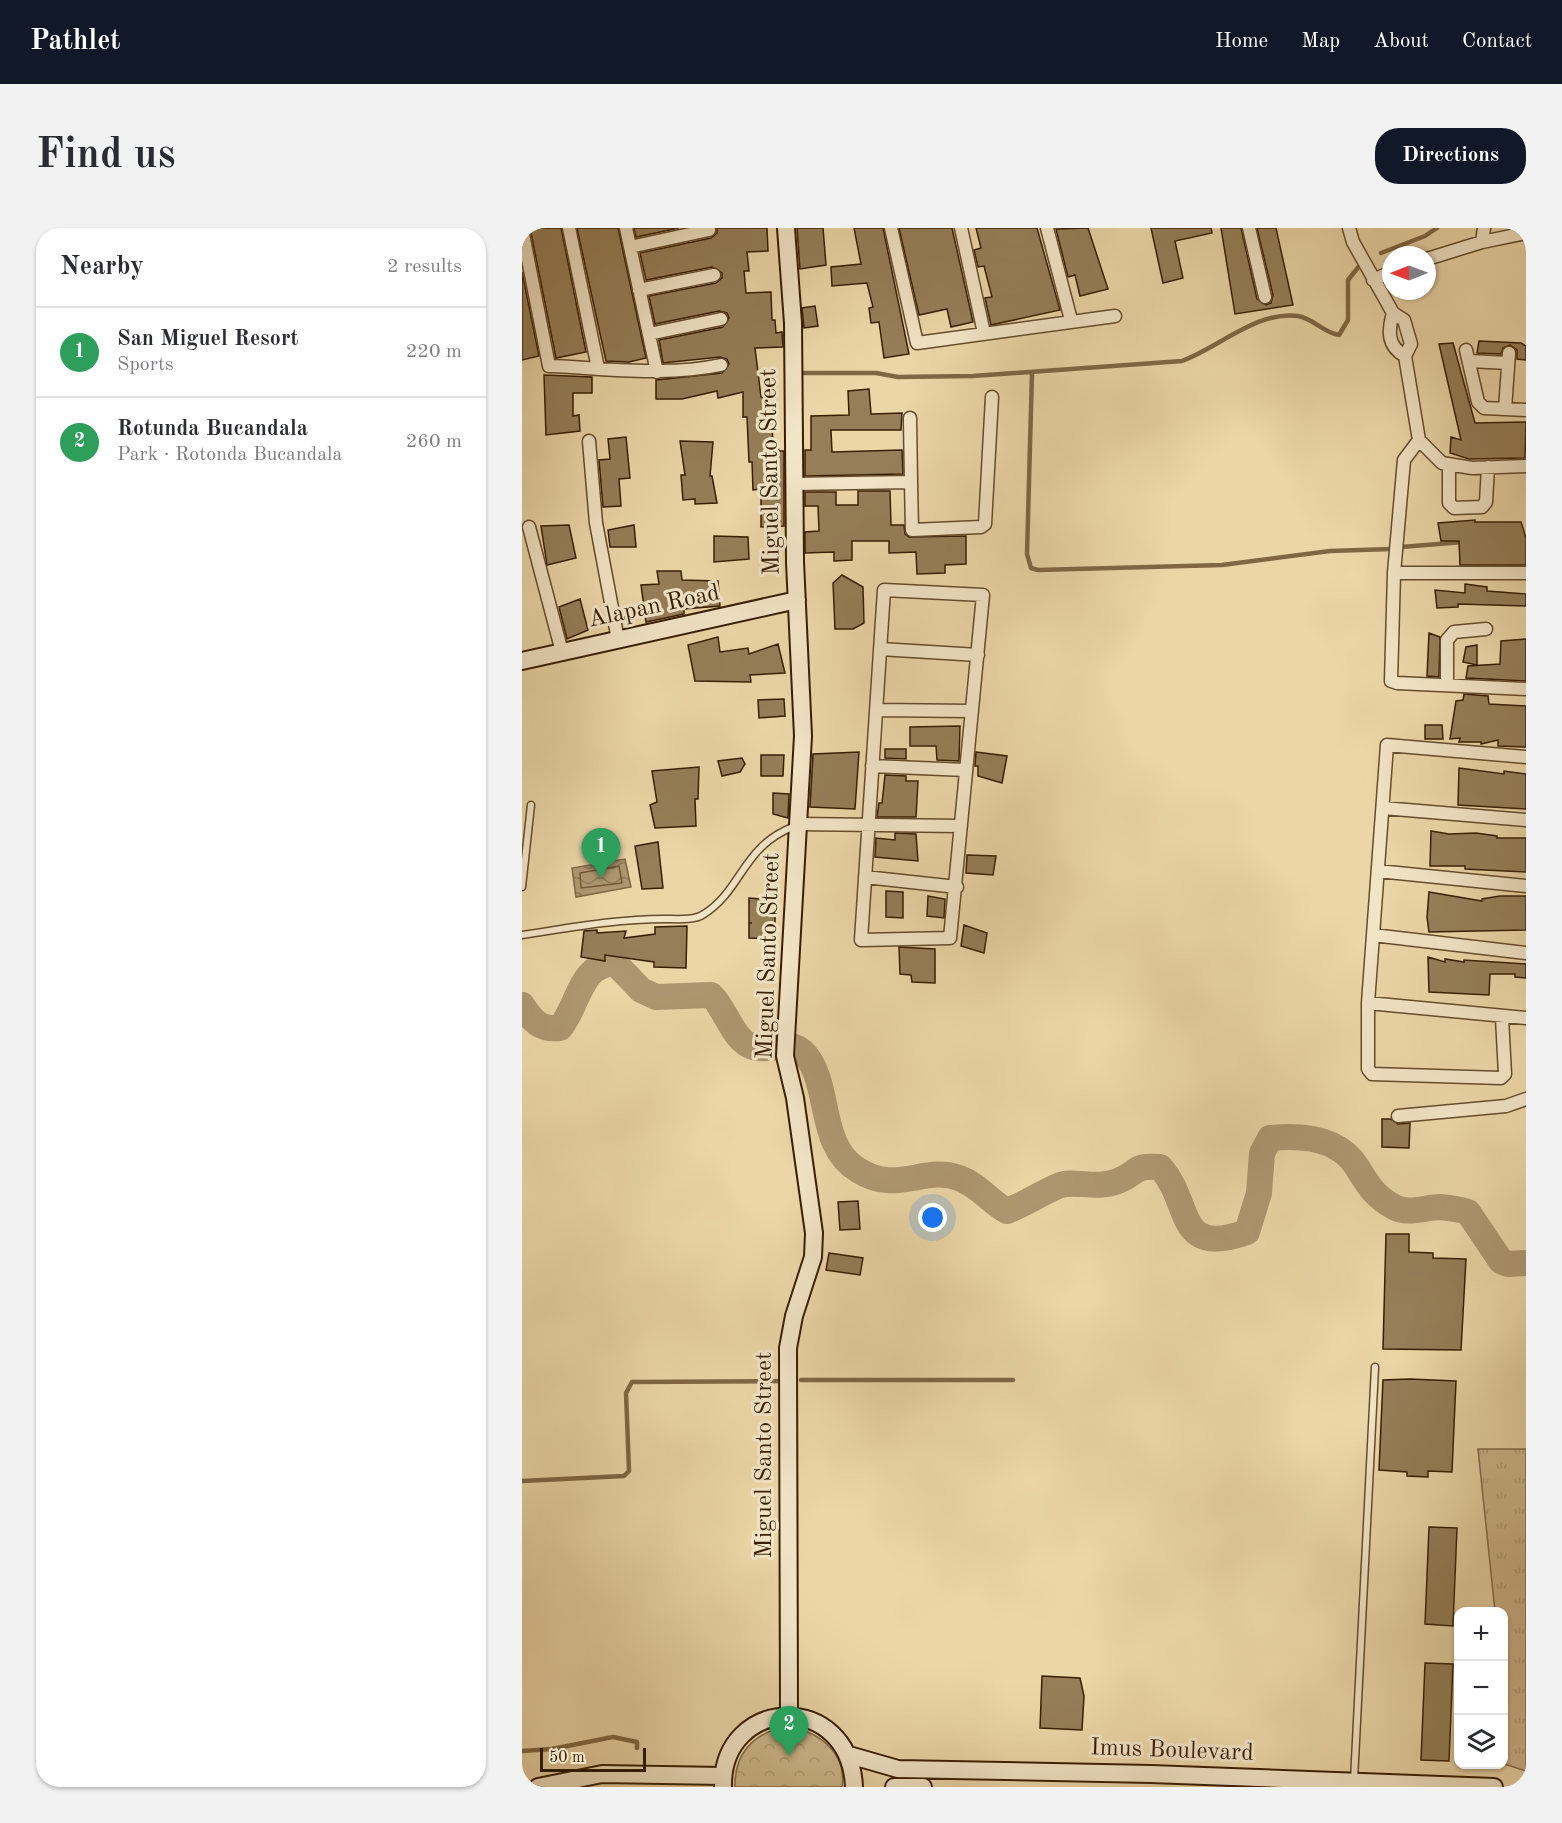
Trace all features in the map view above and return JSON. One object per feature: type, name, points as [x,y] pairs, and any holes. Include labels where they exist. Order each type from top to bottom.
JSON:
[{"type":"main road","name":"Miguel Santo Street","points":[[786,228],[793,322],[794,483],[803,736],[785,1056],[796,1110],[814,1233],[813,1257],[794,1316],[788,1348],[789,1716]]},
{"type":"main road","name":"Alapan Road","points":[[522,661],[797,600]]},
{"type":"main road","points":[[538,1787],[603,1777],[723,1782],[731,1749],[740,1737],[764,1721],[789,1716],[808,1719],[833,1733],[849,1755],[854,1787]]},
{"type":"main road","name":"Imus Boulevard","points":[[849,1755],[898,1769],[1194,1782],[1494,1787]]},
{"type":"main road","points":[[894,1787],[923,1787]]},
{"type":"street","points":[[569,228],[598,368]]},
{"type":"street","points":[[626,228],[657,372]]},
{"type":"street","points":[[891,228],[917,343],[1071,320],[1115,316]]},
{"type":"street","points":[[961,228],[984,333]]},
{"type":"street","points":[[1047,228],[1071,320]]},
{"type":"street","points":[[1249,228],[1265,297]]},
{"type":"street","points":[[1348,228],[1373,280],[1393,314],[1404,320],[1411,344],[1405,356],[1419,440],[1442,463],[1488,467],[1526,466]]},
{"type":"street","points":[[1482,242],[1484,228]]},
{"type":"street","points":[[522,229],[549,366],[689,372],[721,365]]},
{"type":"street","points":[[630,247],[709,230]]},
{"type":"street","points":[[1436,256],[1482,242],[1526,233]]},
{"type":"street","points":[[639,290],[714,275]]},
{"type":"street","points":[[1373,280],[1382,276]]},
{"type":"street","points":[[1393,314],[1388,329],[1390,339],[1397,351],[1405,356]]},
{"type":"street","points":[[649,334],[721,319]]},
{"type":"street","points":[[1505,409],[1509,358],[1468,356],[1478,402],[1484,408],[1505,409],[1526,410]]},
{"type":"street","points":[[910,418],[912,530],[981,527],[985,524],[992,397]]},
{"type":"street","points":[[1419,440],[1404,460],[1394,573],[1391,681],[1526,689]]},
{"type":"street","points":[[589,441],[596,523],[618,640]]},
{"type":"street","points":[[1449,464],[1449,503],[1454,508],[1482,507],[1486,502],[1488,467]]},
{"type":"street","points":[[794,483],[910,482]]},
{"type":"street","points":[[529,528],[562,652]]},
{"type":"street","points":[[1394,573],[1526,573]]},
{"type":"street","points":[[884,590],[982,595],[957,887],[950,938],[861,940],[880,649],[884,590]]},
{"type":"street","points":[[1447,684],[1446,640],[1454,632],[1486,629]]},
{"type":"street","points":[[880,649],[978,655]]},
{"type":"street","points":[[876,710],[972,711]]},
{"type":"street","points":[[1502,1018],[1504,1074],[1501,1078],[1372,1074],[1368,1069],[1368,1003],[1390,744],[1526,757]]},
{"type":"street","points":[[872,766],[966,770]]},
{"type":"street","points":[[1383,808],[1526,820]]},
{"type":"street","points":[[798,824],[961,826]]},
{"type":"street","points":[[1378,871],[1526,886]]},
{"type":"street","points":[[865,877],[957,887]]},
{"type":"street","points":[[1373,935],[1526,953]]},
{"type":"street","points":[[1368,1003],[1502,1018],[1526,1018]]},
{"type":"street","points":[[1398,1116],[1506,1106],[1526,1099]]},
{"type":"lane","points":[[522,887],[531,805]]},
{"type":"lane","points":[[522,935],[631,919],[682,919],[703,915],[720,899],[746,862],[763,844],[781,831],[798,824]]},
{"type":"lane","points":[[1354,1784],[1375,1367]]},
{"type":"green space","points":[[1478,1449],[1526,1449],[1526,1771],[1508,1765],[1508,1607],[1495,1607]]},
{"type":"green space","points":[[784,1727],[807,1732],[827,1744],[840,1763],[842,1787],[735,1787],[738,1765],[748,1747],[763,1735]]},
{"type":"water","points":[[625,859],[631,887],[576,897],[572,868]]},
{"type":"building","points":[[530,228],[561,228],[586,352],[556,358]]},
{"type":"building","points":[[577,228],[618,228],[646,358],[629,362],[606,361]]},
{"type":"building","points":[[634,228],[679,228],[636,237]]},
{"type":"building","points":[[717,228],[767,228],[768,251],[747,252],[749,271],[744,271],[746,293],[771,292],[772,320],[775,320],[776,333],[782,332],[783,347],[755,348],[761,397],[765,397],[766,424],[772,423],[773,446],[778,446],[779,451],[784,451],[784,526],[761,527],[761,489],[753,490],[747,417],[743,417],[743,392],[718,398],[717,391],[682,399],[656,399],[656,380],[722,373],[729,364],[727,359],[720,357],[663,363],[659,340],[723,327],[729,318],[727,313],[719,311],[655,324],[649,296],[716,283],[722,278],[722,273],[712,267],[646,280],[640,253],[711,238],[717,233]]},
{"type":"building","points":[[797,228],[823,228],[826,265],[800,269]]},
{"type":"building","points":[[854,228],[883,228],[909,354],[884,358],[879,322],[871,323],[869,308],[873,307],[867,283],[832,286],[831,267],[861,264]]},
{"type":"building","points":[[899,228],[952,228],[973,322],[951,327],[947,309],[919,315]]},
{"type":"building","points":[[976,228],[1037,228],[1060,310],[991,325],[985,298],[992,297],[984,266],[978,267],[974,250],[981,248]]},
{"type":"building","points":[[1088,228],[1108,289],[1080,296],[1075,275],[1068,277],[1056,229]]},
{"type":"building","points":[[1151,228],[1211,228],[1212,233],[1175,241],[1183,278],[1163,283]]},
{"type":"building","points":[[1221,228],[1241,228],[1257,299],[1266,305],[1271,303],[1273,295],[1257,228],[1276,228],[1293,305],[1235,314]]},
{"type":"building","points":[[522,272],[539,356],[522,360]]},
{"type":"building","points":[[815,306],[818,326],[804,328],[802,308]]},
{"type":"building","points":[[1479,341],[1521,343],[1526,346],[1526,360],[1517,359],[1517,350],[1510,345],[1503,348],[1501,354],[1477,353]]},
{"type":"building","points":[[1453,343],[1475,423],[1526,422],[1525,458],[1469,459],[1450,453],[1451,437],[1461,440],[1439,344]]},
{"type":"building","points":[[544,375],[592,377],[592,393],[573,393],[573,416],[579,415],[580,431],[546,435]]},
{"type":"building","points":[[869,389],[871,414],[902,413],[901,430],[831,430],[832,452],[902,450],[903,474],[805,476],[805,450],[811,450],[811,416],[849,415],[848,391]]},
{"type":"building","points":[[626,437],[630,478],[619,479],[621,506],[603,507],[599,460],[610,459],[608,439]]},
{"type":"building","points":[[680,441],[713,442],[710,476],[712,476],[717,503],[695,504],[695,499],[683,500],[681,475],[685,475]]},
{"type":"building","points":[[858,491],[890,491],[891,525],[904,525],[905,534],[909,537],[966,536],[966,564],[945,565],[945,573],[917,574],[916,552],[889,553],[889,541],[852,541],[852,560],[834,561],[834,552],[805,553],[805,532],[819,531],[818,506],[805,506],[805,492],[836,492],[836,505],[858,505]]},
{"type":"building","points":[[1475,520],[1475,522],[1521,522],[1526,538],[1526,565],[1460,565],[1459,541],[1441,541],[1438,523]]},
{"type":"building","points":[[569,525],[576,558],[547,565],[541,526]]},
{"type":"building","points":[[634,525],[636,547],[610,547],[608,530]]},
{"type":"building","points":[[714,536],[748,537],[749,559],[714,562]]},
{"type":"building","points":[[657,571],[681,571],[682,580],[718,581],[720,606],[684,609],[684,614],[646,622],[641,585],[659,584]]},
{"type":"building","points":[[842,575],[863,587],[864,623],[853,629],[835,629],[833,583]]},
{"type":"building","points":[[1465,584],[1487,587],[1487,591],[1526,594],[1526,606],[1458,604],[1458,607],[1437,608],[1435,590],[1465,593]]},
{"type":"building","points":[[580,599],[588,630],[567,639],[559,607]]},
{"type":"building","points":[[1429,633],[1440,637],[1439,677],[1427,676]]},
{"type":"building","points":[[718,637],[720,652],[748,648],[749,654],[778,644],[785,673],[750,675],[751,682],[695,681],[688,645]]},
{"type":"building","points":[[1526,639],[1526,681],[1466,678],[1468,666],[1500,664],[1501,641]]},
{"type":"building","points":[[1477,645],[1477,665],[1463,662],[1466,647]]},
{"type":"building","points":[[1464,694],[1488,696],[1489,704],[1526,706],[1526,747],[1498,746],[1498,740],[1481,744],[1481,742],[1459,742],[1460,738],[1450,739],[1456,701],[1463,700]]},
{"type":"building","points":[[784,699],[785,716],[759,718],[758,700]]},
{"type":"building","points":[[1425,725],[1442,725],[1443,739],[1425,739]]},
{"type":"building","points":[[960,726],[959,761],[937,760],[936,746],[910,746],[910,727]]},
{"type":"building","points":[[885,749],[906,749],[906,759],[885,758]]},
{"type":"building","points":[[859,752],[855,809],[810,807],[813,754]]},
{"type":"building","points":[[976,752],[1007,756],[1002,783],[978,776],[978,766],[975,766]]},
{"type":"building","points":[[761,755],[784,755],[783,776],[761,776]]},
{"type":"building","points":[[742,758],[745,764],[740,772],[722,776],[718,761]]},
{"type":"building","points":[[699,767],[698,799],[695,799],[696,826],[655,828],[650,805],[657,802],[652,771]]},
{"type":"building","points":[[1459,768],[1504,774],[1504,771],[1526,774],[1526,809],[1458,805]]},
{"type":"building","points":[[885,775],[906,776],[906,781],[918,781],[916,817],[877,817],[879,803],[882,803]]},
{"type":"building","points":[[773,793],[789,794],[788,818],[773,814]]},
{"type":"building","points":[[1431,831],[1449,834],[1476,833],[1497,836],[1497,838],[1526,838],[1526,872],[1465,869],[1465,866],[1430,866]]},
{"type":"building","points":[[895,833],[916,834],[918,861],[875,857],[876,838],[895,840]]},
{"type":"building","points":[[658,842],[663,888],[642,889],[635,846]]},
{"type":"building","points":[[967,855],[996,856],[993,875],[966,873]]},
{"type":"building","points":[[886,891],[903,892],[903,918],[886,917]]},
{"type":"building","points":[[1429,892],[1482,901],[1482,899],[1500,896],[1526,896],[1526,930],[1429,932],[1427,917]]},
{"type":"building","points":[[928,896],[945,899],[944,918],[927,916]]},
{"type":"building","points":[[749,898],[775,900],[775,939],[749,938]]},
{"type":"building","points":[[964,925],[987,933],[984,953],[961,946]]},
{"type":"building","points":[[687,926],[686,968],[654,967],[654,962],[605,955],[605,961],[581,957],[584,931],[597,930],[597,933],[626,931],[624,938],[655,934],[655,927]]},
{"type":"building","points":[[899,947],[935,949],[935,983],[912,982],[911,975],[900,974]]},
{"type":"building","points":[[1428,957],[1445,962],[1445,959],[1464,962],[1464,960],[1526,964],[1526,978],[1515,977],[1515,974],[1490,974],[1489,995],[1429,992]]},
{"type":"building","points":[[1382,1119],[1391,1119],[1398,1124],[1410,1123],[1409,1148],[1382,1147]]},
{"type":"building","points":[[858,1201],[860,1229],[840,1230],[838,1202]]},
{"type":"building","points":[[1386,1234],[1409,1234],[1409,1252],[1433,1253],[1433,1258],[1466,1259],[1461,1350],[1383,1349]]},
{"type":"building","points":[[829,1253],[863,1258],[860,1275],[826,1270]]},
{"type":"building","points":[[1383,1380],[1456,1381],[1452,1472],[1428,1471],[1428,1477],[1407,1476],[1407,1472],[1379,1470]]},
{"type":"building","points":[[1429,1527],[1457,1528],[1453,1626],[1425,1624]]},
{"type":"building","points":[[1425,1663],[1453,1664],[1449,1761],[1421,1760]]},
{"type":"building","points":[[1042,1676],[1080,1678],[1084,1696],[1082,1730],[1040,1728]]},
{"type":"waterway","points":[[1381,253],[1425,236],[1437,228]]},
{"type":"waterway","points":[[802,373],[876,373],[898,377],[973,376],[1182,361],[1253,324],[1283,316],[1303,317],[1339,335],[1348,320],[1348,280],[1360,265]]},
{"type":"waterway","points":[[1032,373],[1027,554],[1031,568],[1038,570],[1222,565],[1330,551],[1391,549]]},
{"type":"waterway","points":[[1401,547],[1463,542]]},
{"type":"waterway","points":[[522,1005],[537,1023],[547,1028],[560,1028],[587,978],[603,965],[615,963],[641,990],[656,997],[711,995],[735,1032],[746,1044],[762,1048],[791,1046],[804,1053],[816,1074],[831,1134],[837,1148],[858,1170],[872,1177],[885,1180],[934,1175],[959,1178],[973,1185],[1007,1211],[1064,1184],[1110,1184],[1140,1168],[1160,1167],[1170,1181],[1188,1223],[1196,1232],[1207,1238],[1224,1238],[1247,1232],[1259,1193],[1262,1153],[1270,1138],[1306,1138],[1340,1149],[1349,1157],[1377,1195],[1394,1207],[1411,1211],[1440,1207],[1468,1212],[1501,1261],[1508,1264],[1526,1263]]},
{"type":"waterway","points":[[801,1380],[1013,1380]]},
{"type":"waterway","points":[[522,1481],[624,1476],[629,1471],[626,1393],[632,1382],[784,1381]]},
{"type":"waterway","points":[[522,1751],[552,1749],[613,1737],[637,1742],[637,1748]]},
{"type":"place","name":"San Miguel Resort","points":[[601,878]]},
{"type":"place","name":"Rotunda Bucandala","points":[[789,1756]]}]
